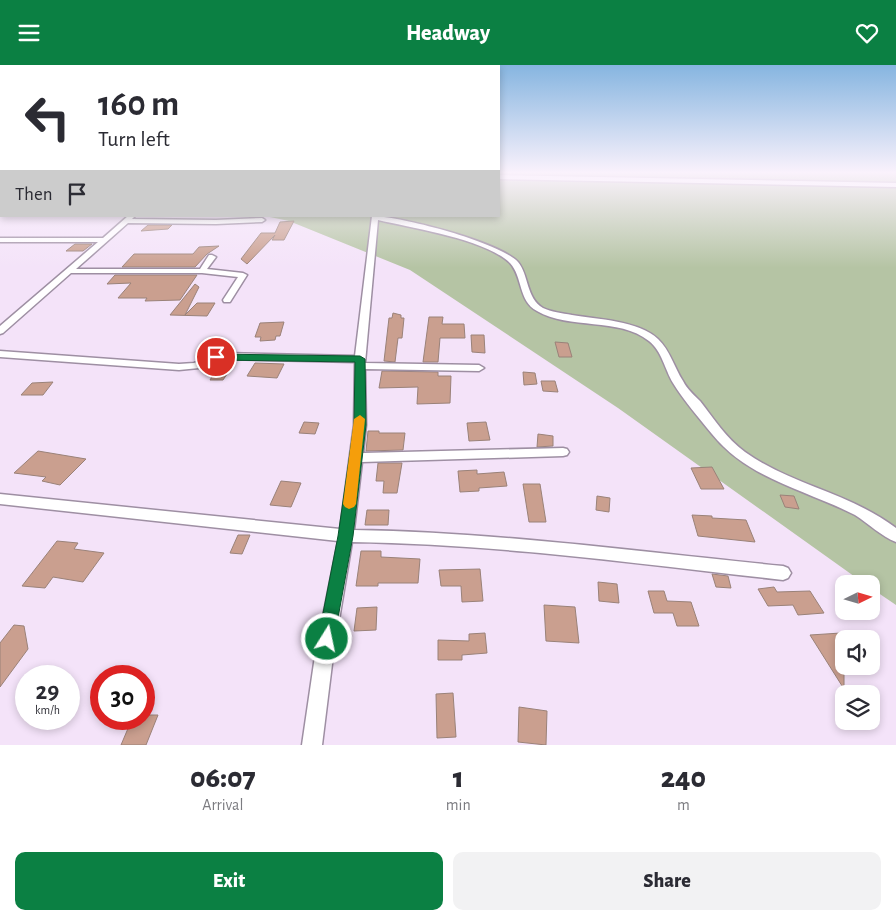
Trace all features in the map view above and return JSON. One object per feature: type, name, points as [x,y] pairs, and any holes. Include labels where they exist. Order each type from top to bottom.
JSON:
[{"type":"street","points":[[312,745],[324,656],[346,536],[360,425],[360,362],[375,217],[494,250],[517,265],[532,303],[547,313],[634,329],[648,336],[659,348],[680,384],[726,444],[743,457],[778,476],[861,512],[896,536]]},
{"type":"street","points":[[0,331],[129,219],[216,222],[263,218],[259,227]]},
{"type":"street","points":[[0,240],[104,240]]},
{"type":"street","points":[[202,271],[212,257]]},
{"type":"street","points":[[68,271],[202,271],[243,275],[227,301]]},
{"type":"street","points":[[0,354],[179,367],[194,366],[222,355],[479,368]]},
{"type":"street","points":[[355,458],[563,452]]},
{"type":"street","points":[[0,499],[346,536],[414,537],[485,542],[783,573]]},
{"type":"green space","points":[[500,205],[896,205],[896,605],[880,594],[880,575],[852,575],[618,408],[410,270],[289,221],[270,217],[500,217]]},
{"type":"building","points":[[294,221],[284,240],[272,240],[275,235],[247,264],[241,259],[261,233],[275,233],[280,222]]},
{"type":"building","points":[[148,225],[172,225],[168,229],[141,231]]},
{"type":"building","points":[[75,244],[92,244],[83,251],[66,251]]},
{"type":"building","points":[[219,246],[207,254],[195,267],[122,267],[134,254],[193,254],[199,247]]},
{"type":"building","points":[[115,275],[197,275],[180,300],[145,301],[147,298],[118,298],[131,283],[107,284]]},
{"type":"building","points":[[195,284],[199,287],[185,315],[197,303],[215,303],[207,316],[170,315]]},
{"type":"building","points":[[393,313],[404,318],[402,338],[398,338],[395,362],[384,361],[389,318],[392,318]]},
{"type":"building","points":[[429,317],[443,317],[442,324],[464,324],[465,338],[440,338],[438,362],[423,362]]},
{"type":"building","points":[[284,322],[280,336],[276,336],[275,340],[260,341],[261,337],[255,337],[260,323]]},
{"type":"building","points":[[471,335],[484,335],[485,353],[472,352]]},
{"type":"building","points":[[555,342],[568,343],[572,357],[559,357]]},
{"type":"building","points":[[255,363],[284,364],[277,378],[247,376]]},
{"type":"building","points":[[218,367],[231,368],[223,380],[210,380]]},
{"type":"building","points":[[382,371],[438,372],[438,376],[451,376],[450,403],[417,404],[418,387],[379,388]]},
{"type":"building","points":[[523,372],[535,373],[537,384],[524,385]]},
{"type":"building","points":[[541,381],[555,381],[558,392],[543,391]]},
{"type":"building","points":[[53,382],[43,395],[21,395],[32,383]]},
{"type":"building","points":[[304,422],[319,423],[315,434],[299,433]]},
{"type":"building","points":[[486,422],[490,440],[469,441],[467,423]]},
{"type":"building","points":[[368,431],[405,433],[403,450],[366,451]]},
{"type":"building","points":[[538,434],[553,436],[553,446],[537,447]]},
{"type":"building","points":[[38,451],[86,459],[60,485],[42,481],[46,477],[14,473]]},
{"type":"building","points":[[378,463],[402,463],[397,493],[383,493],[384,481],[376,481]]},
{"type":"building","points":[[712,467],[724,489],[701,489],[691,468]]},
{"type":"building","points":[[477,470],[477,474],[504,472],[507,486],[479,488],[479,491],[460,492],[458,471]]},
{"type":"building","points":[[281,481],[301,483],[291,507],[270,505]]},
{"type":"building","points":[[523,484],[540,484],[546,522],[529,522]]},
{"type":"building","points":[[780,495],[794,496],[799,509],[785,507]]},
{"type":"building","points":[[597,496],[610,498],[609,512],[596,510]]},
{"type":"building","points":[[367,510],[389,510],[388,525],[365,525]]},
{"type":"building","points":[[692,515],[746,520],[755,542],[698,536]]},
{"type":"building","points":[[238,535],[250,535],[242,554],[230,553]]},
{"type":"building","points":[[57,541],[78,543],[74,549],[104,553],[83,582],[53,577],[45,588],[22,586]]},
{"type":"building","points":[[361,551],[381,551],[381,557],[420,559],[418,583],[378,583],[378,586],[356,586]]},
{"type":"building","points":[[480,569],[483,601],[462,602],[461,586],[441,586],[439,570]]},
{"type":"building","points":[[712,574],[728,576],[731,588],[716,587]]},
{"type":"building","points":[[598,582],[617,584],[619,603],[599,601]]},
{"type":"building","points":[[774,587],[777,592],[810,591],[824,613],[798,615],[793,605],[768,606],[758,589]]},
{"type":"building","points":[[648,591],[664,591],[667,601],[691,602],[699,626],[677,626],[673,613],[654,613]]},
{"type":"building","points":[[544,605],[575,607],[579,643],[546,641]]},
{"type":"building","points":[[377,607],[376,630],[354,631],[357,608]]},
{"type":"building","points":[[14,625],[24,626],[28,649],[0,687],[0,643]]},
{"type":"building","points":[[485,633],[487,653],[462,655],[462,660],[438,660],[438,640],[469,641],[469,634]]},
{"type":"building","points":[[835,633],[835,675],[810,635]]},
{"type":"building","points":[[835,675],[844,675],[844,685],[841,685]]},
{"type":"building","points":[[453,693],[456,737],[437,738],[436,694]]},
{"type":"building","points":[[519,707],[547,711],[546,745],[518,742]]},
{"type":"building","points":[[127,730],[152,730],[146,745],[121,745]]},
{"type":"slow traffic","points":[[349,504],[360,419]]},
{"type":"route","points":[[216,357],[229,355],[360,359],[360,425],[346,536],[327,639]]}]
